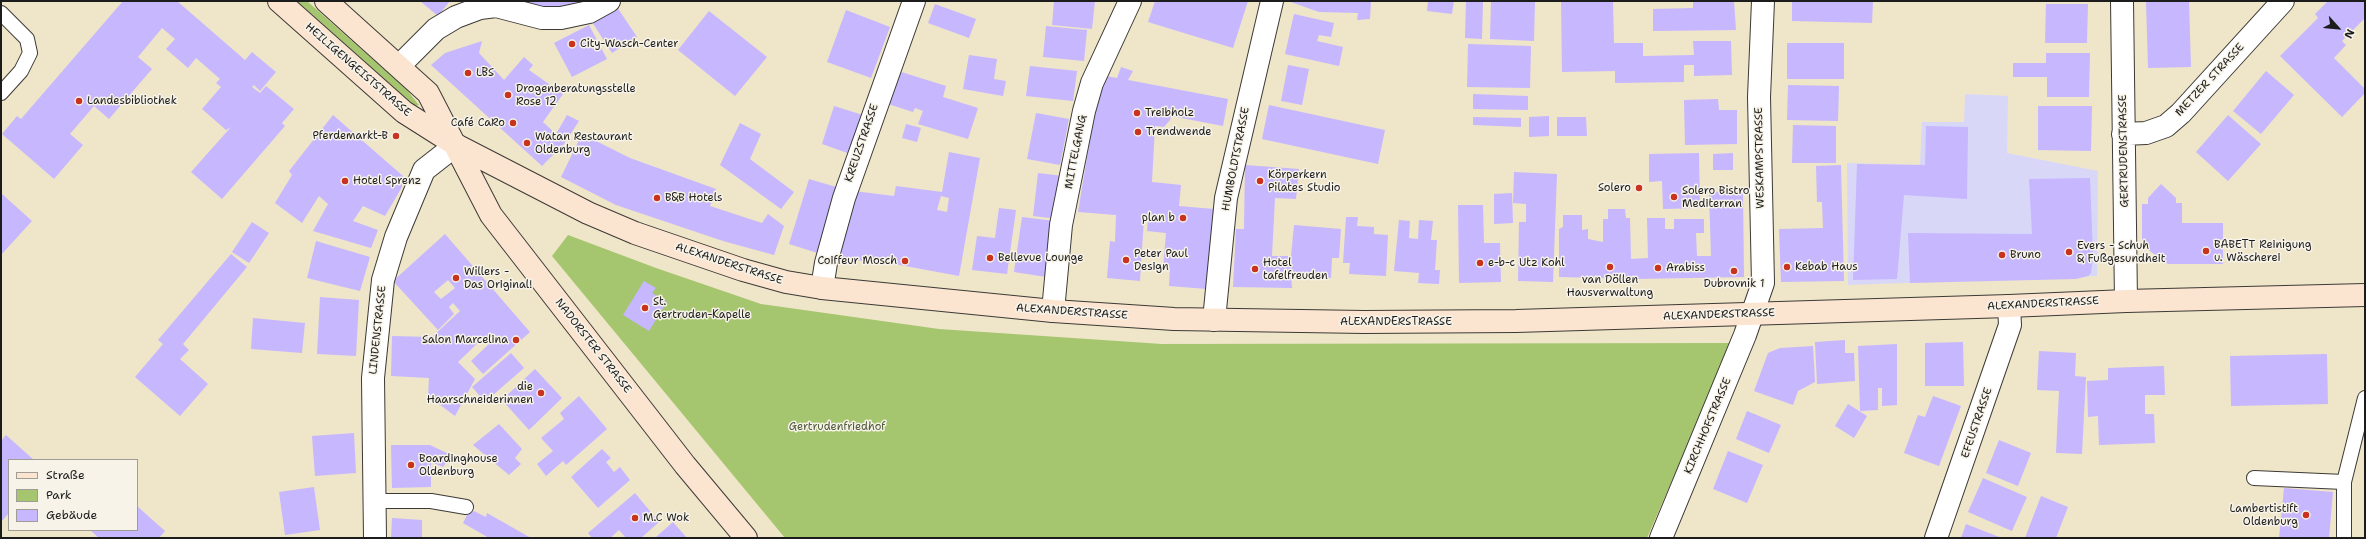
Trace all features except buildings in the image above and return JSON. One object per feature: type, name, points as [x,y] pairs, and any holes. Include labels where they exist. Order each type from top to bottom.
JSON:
[{"type":"street","name":"HEILIGENGEISTSTRASSE","points":[[279,1],[404,112],[456,145]]},
{"type":"street","points":[[326,1],[428,93],[456,145]]},
{"type":"street","points":[[399,66],[436,29],[456,17],[489,6],[508,4],[524,15],[542,18],[561,18],[589,12],[609,1]]},
{"type":"street","name":"KREUZSTRASSE","points":[[822,288],[826,263],[844,198],[914,1]]},
{"type":"street","name":"MITTELGANG","points":[[1053,311],[1061,225],[1084,111],[1092,83],[1130,1]]},
{"type":"street","name":"HUMBOLDTSTRASSE","points":[[1214,320],[1226,198],[1272,1]]},
{"type":"street","name":"WESKAMPSTRASSE","points":[[1753,313],[1763,283],[1759,97],[1763,1]]},
{"type":"street","name":"GERTRUDENSTRASSE","points":[[2122,1],[2126,301]]},
{"type":"street","name":"METZER STRASSE","points":[[2123,134],[2146,134],[2166,126],[2181,113],[2283,1]]},
{"type":"street","name":"ALEXANDERSTRASSE","points":[[456,145],[588,213],[636,233],[743,270],[786,282],[822,288],[1053,311],[1214,320],[1364,322],[1516,321],[2126,301],[2365,295]]},
{"type":"street","name":"LINDENSTRASSE","points":[[375,538],[373,378],[383,280],[396,237],[424,170],[456,145]]},
{"type":"street","name":"NADORSTER STRASSE","points":[[456,145],[491,215],[680,459],[746,538]]},
{"type":"street","name":"EFEUSTRASSE","points":[[1936,538],[2010,325],[2010,306]]},
{"type":"street","name":"KIRCHHOFSTRASSE","points":[[1661,538],[1753,313]]},
{"type":"lane","points":[[1,13],[27,39],[30,53],[21,71],[1,93]]},
{"type":"lane","points":[[2344,538],[2344,482],[2365,398]]},
{"type":"lane","points":[[2254,478],[2344,482]]},
{"type":"lane","points":[[374,501],[431,501],[466,506]]},
{"type":"shaded area","points":[[1965,94],[2008,96],[2007,153],[2098,171],[2097,276],[1848,285],[1847,163],[1920,165],[1922,122],[1964,122]]},
{"type":"green space","points":[[297,1],[307,1],[406,89],[419,105],[415,106]]},
{"type":"green space","name":"Gertrudenfriedhof","points":[[568,235],[656,268],[761,304],[939,329],[1162,344],[1732,343],[1647,538],[785,538],[552,256]]},
{"type":"place","name":"City-Wasch-Center","points":[[572,44]]},
{"type":"place","name":"LBS","points":[[468,73]]},
{"type":"place","name":"Drogenberatungsstelle Rose 12","points":[[508,95]]},
{"type":"place","name":"Landesbibliothek","points":[[79,101]]},
{"type":"place","name":"Treibholz","points":[[1137,113]]},
{"type":"place","name":"Café CaRo","points":[[513,123]]},
{"type":"place","name":"Trendwende","points":[[1138,132]]},
{"type":"place","name":"Pferdemarkt-B","points":[[396,136]]},
{"type":"place","name":"Watan Restaurant Oldenburg","points":[[527,143]]},
{"type":"place","name":"Hotel Sprenz","points":[[345,181]]},
{"type":"place","name":"Körperkern Pilates Studio","points":[[1260,181]]},
{"type":"place","name":"Solero","points":[[1639,188]]},
{"type":"place","name":"Solero Bistro Mediterran","points":[[1674,197]]},
{"type":"place","name":"B&B Hotels","points":[[657,198]]},
{"type":"place","name":"plan b","points":[[1183,218]]},
{"type":"place","name":"BABETT Reinigung u. Wäscherei","points":[[2206,251]]},
{"type":"place","name":"Evers - Schuh & Fußgesundheit","points":[[2069,252]]},
{"type":"place","name":"Bruno","points":[[2002,255]]},
{"type":"place","name":"Bellevue Lounge","points":[[990,258]]},
{"type":"place","name":"Peter Paul Design","points":[[1126,260]]},
{"type":"place","name":"Coiffeur Mosch","points":[[905,261]]},
{"type":"place","name":"e-b-c Utz Kohl","points":[[1480,263]]},
{"type":"place","name":"van Döllen Hausverwaltung","points":[[1610,267]]},
{"type":"place","name":"Kebab Haus","points":[[1787,267]]},
{"type":"place","name":"Arabiss","points":[[1658,268]]},
{"type":"place","name":"Hotel tafelfreuden","points":[[1255,269]]},
{"type":"place","name":"Dubrovnik 1","points":[[1734,271]]},
{"type":"place","name":"Willers - Das Original!","points":[[456,278]]},
{"type":"place","name":"St. Gertruden-Kapelle","points":[[645,308]]},
{"type":"place","name":"Salon Marcelina","points":[[516,340]]},
{"type":"place","name":"die Haarschneiderinnen","points":[[541,393]]},
{"type":"place","name":"Boardinghouse Oldenburg","points":[[411,465]]},
{"type":"place","name":"Lambertistift Oldenburg","points":[[2306,515]]},
{"type":"place","name":"M.C Wok","points":[[635,518]]}]
